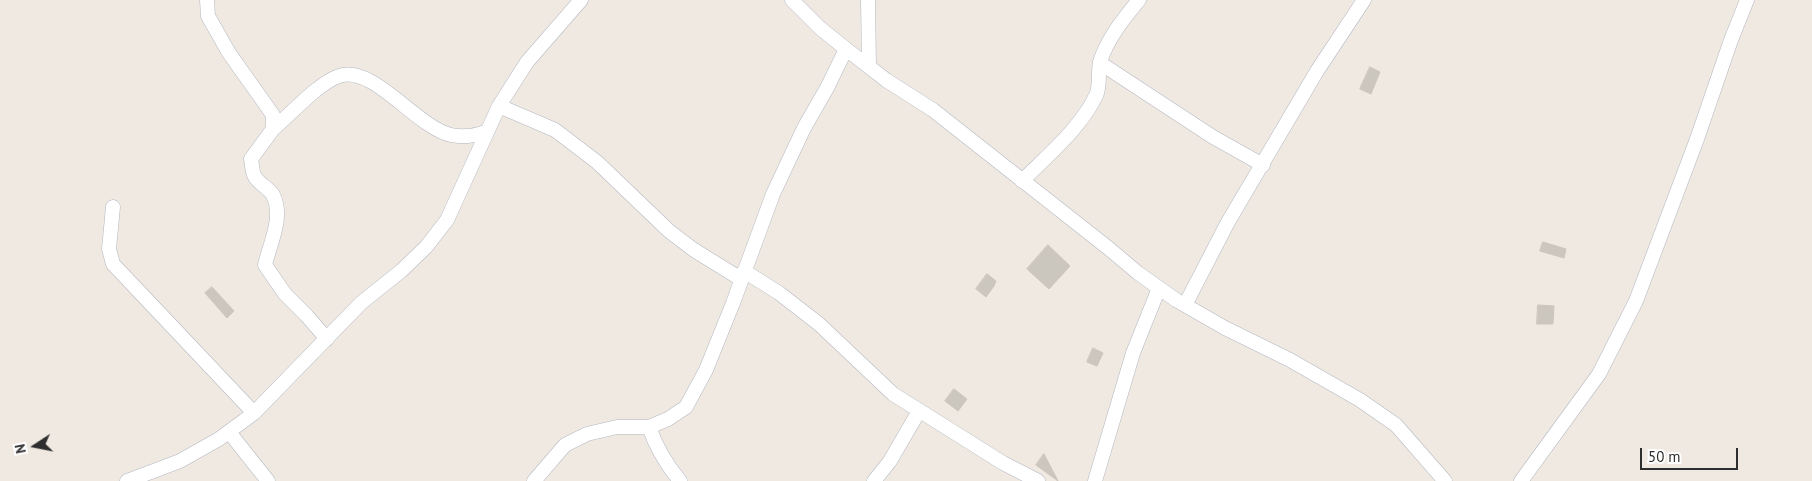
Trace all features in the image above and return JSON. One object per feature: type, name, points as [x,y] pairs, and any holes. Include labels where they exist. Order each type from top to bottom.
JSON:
[{"type":"street","points":[[208,0],[208,16],[229,53],[273,115],[273,129]]},
{"type":"street","points":[[127,481],[180,460],[219,439],[254,413],[360,303],[401,271],[426,247],[447,220],[485,132],[499,106],[527,62],[581,0]]},
{"type":"street","points":[[792,0],[820,28],[846,49],[886,80],[933,110],[1159,288],[1225,328],[1290,360],[1360,400],[1396,425],[1445,481]]},
{"type":"street","points":[[868,0],[869,66]]},
{"type":"street","points":[[1022,181],[1071,132],[1089,107],[1097,92],[1100,63],[1120,24],[1138,0]]},
{"type":"street","points":[[1185,305],[1228,222],[1317,71],[1364,0]]},
{"type":"street","points":[[1521,481],[1599,374],[1636,301],[1697,139],[1731,40],[1748,0]]},
{"type":"street","points":[[534,481],[565,445],[586,434],[616,427],[649,427],[668,419],[686,407],[706,370],[777,186],[804,128],[827,88],[846,49]]},
{"type":"street","points":[[1100,63],[1213,137],[1263,165]]},
{"type":"street","points":[[327,338],[284,294],[265,265],[276,226],[277,210],[272,194],[254,176],[251,159],[273,129],[322,85],[339,76],[350,74],[363,77],[380,87],[430,126],[451,135],[469,137],[485,132]]},
{"type":"street","points":[[499,106],[555,130],[597,162],[669,231],[694,250],[779,293],[819,324],[893,394],[1003,463],[1038,481]]},
{"type":"street","points":[[112,207],[109,249],[113,264],[254,413]]},
{"type":"street","points":[[1095,481],[1133,352],[1159,288]]},
{"type":"street","points":[[874,481],[890,461],[919,411]]},
{"type":"street","points":[[649,427],[659,452],[680,481]]},
{"type":"street","points":[[229,432],[268,481]]},
{"type":"building","points":[[1370,67],[1380,72],[1371,94],[1360,89]]},
{"type":"building","points":[[1543,242],[1566,249],[1564,258],[1540,251]]},
{"type":"building","points":[[1048,245],[1070,266],[1049,289],[1027,269]]},
{"type":"building","points":[[987,274],[996,281],[986,297],[976,289]]},
{"type":"building","points":[[212,287],[234,311],[227,318],[205,293]]},
{"type":"building","points":[[1538,305],[1554,306],[1553,324],[1537,324]]},
{"type":"building","points":[[1093,348],[1103,353],[1097,366],[1087,362]]},
{"type":"building","points":[[954,389],[967,399],[958,411],[945,401]]},
{"type":"building","points":[[1044,454],[1058,481],[1036,465]]}]
